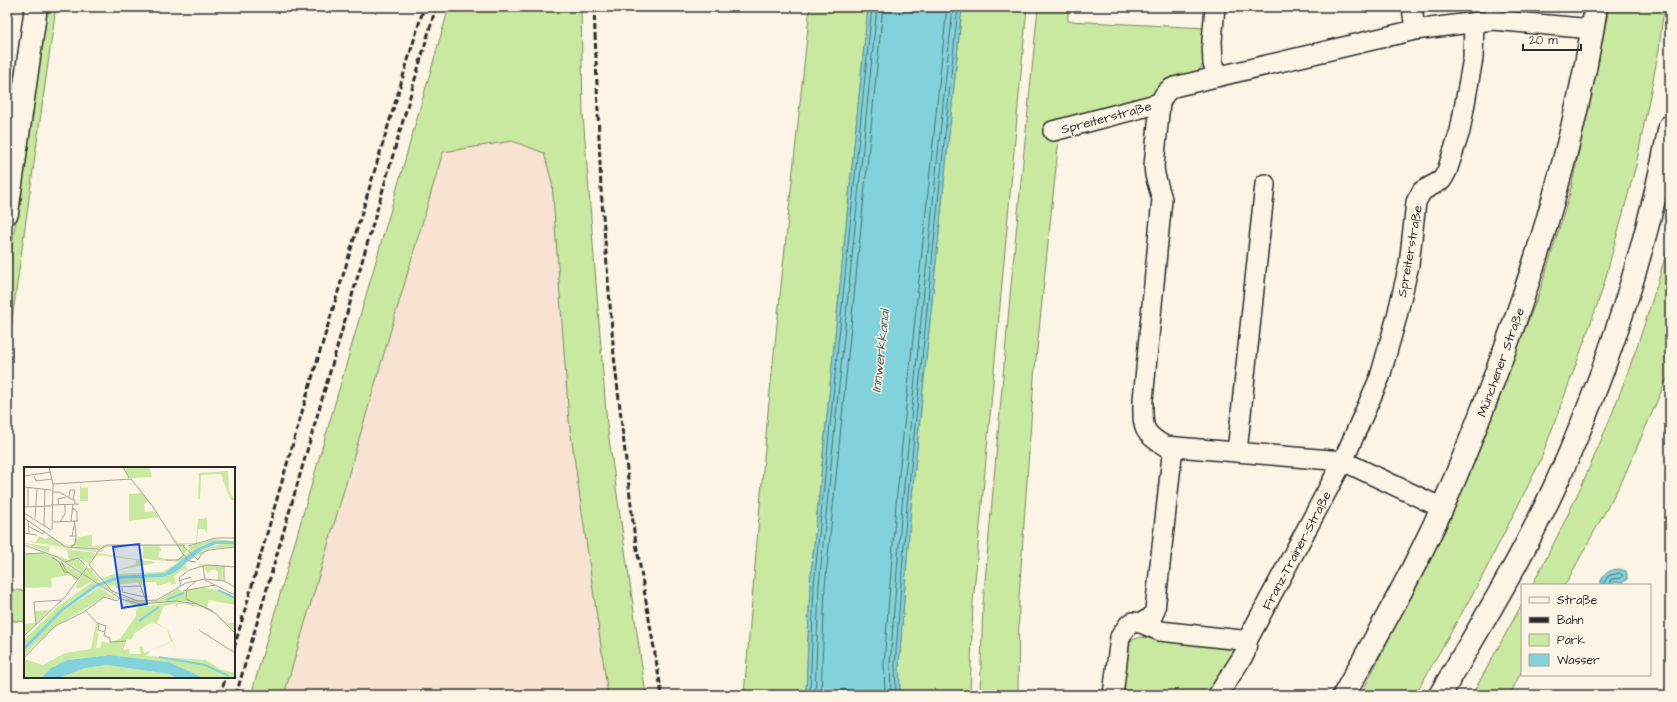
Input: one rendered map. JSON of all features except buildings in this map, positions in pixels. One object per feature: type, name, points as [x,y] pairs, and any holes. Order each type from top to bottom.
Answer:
[{"type":"main road","points":[[7,213],[36,7]]},
{"type":"main road","name":"Münchener Straße","points":[[1344,695],[1391,609],[1442,508],[1486,403],[1528,286],[1546,229],[1586,70],[1596,7]]},
{"type":"main road","points":[[1440,695],[1499,595],[1555,486],[1604,371],[1638,264],[1664,158],[1670,126]]},
{"type":"street","points":[[1215,7],[1212,41],[1213,64],[1220,75]]},
{"type":"street","points":[[1412,7],[1415,30]]},
{"type":"street","name":"Spreiterstraße","points":[[1442,508],[1343,461],[1165,446],[1147,432],[1143,415],[1148,343],[1162,199],[1154,166],[1160,103],[1165,93],[1171,87],[1415,30],[1474,23],[1493,14],[1592,29]]},
{"type":"street","name":"Spreiterstraße","points":[[1343,461],[1380,377],[1396,320],[1409,265],[1416,202],[1422,191],[1442,180],[1447,171],[1460,131],[1474,58],[1474,23]]},
{"type":"street","name":"Spreiterstraße","points":[[1052,131],[1160,103]]},
{"type":"street","points":[[1237,452],[1264,184]]},
{"type":"street","points":[[1113,695],[1120,637],[1129,624],[1141,622],[1152,617],[1155,610],[1173,447]]},
{"type":"street","name":"Franz-Trainer-Straße","points":[[1218,695],[1245,653],[1248,639],[1343,461]]},
{"type":"street","points":[[1141,622],[1160,631],[1241,640],[1248,639]]},
{"type":"shaded area","points":[[512,141],[544,153],[552,183],[569,421],[608,695],[284,695],[443,152]]},
{"type":"green space","points":[[46,7],[56,7],[7,355],[7,282]]},
{"type":"green space","points":[[449,7],[581,7],[583,114],[607,425],[646,695],[608,695],[569,421],[552,183],[544,153],[512,141],[443,152],[284,695],[251,695]]},
{"type":"green space","points":[[810,7],[868,7],[810,585],[806,695],[744,695],[768,411]]},
{"type":"green space","points":[[962,7],[1027,7],[973,603],[970,695],[900,695],[899,665],[911,506]]},
{"type":"green space","points":[[1038,7],[1068,7],[1068,21],[1206,28],[1203,64],[1197,74],[1155,96],[1061,119],[1034,378],[1019,597],[1018,695],[980,695],[983,604],[1011,285]]},
{"type":"green space","points":[[1608,7],[1664,7],[1659,50],[1636,165],[1602,291],[1577,362],[1539,464],[1480,581],[1415,695],[1361,695],[1395,626],[1516,351],[1539,294],[1570,193],[1607,18]]},
{"type":"green space","points":[[1670,239],[1670,372],[1622,481],[1566,584],[1533,584],[1574,502],[1611,416],[1628,372]]},
{"type":"green space","points":[[7,589],[24,591],[24,622],[7,620]]},
{"type":"green space","points":[[1521,606],[1521,672],[1510,695],[1472,695]]},
{"type":"green space","points":[[1140,637],[1237,648],[1236,657],[1211,695],[1123,695],[1126,647],[1130,641]]},
{"type":"water","name":"Innwerkkanal","points":[[868,7],[962,7],[911,506],[899,665],[900,695],[806,695],[810,585]]},
{"type":"water","points":[[1619,569],[1626,571],[1627,580],[1621,583],[1613,582],[1613,584],[1600,584],[1606,573]]},
{"type":"railway","points":[[235,645],[306,398],[424,7]]},
{"type":"railway","points":[[236,695],[436,7]]},
{"type":"railway","points":[[594,7],[601,189],[614,356],[634,531],[662,695]]},
{"type":"railway","points":[[220,695],[226,678]]}]
